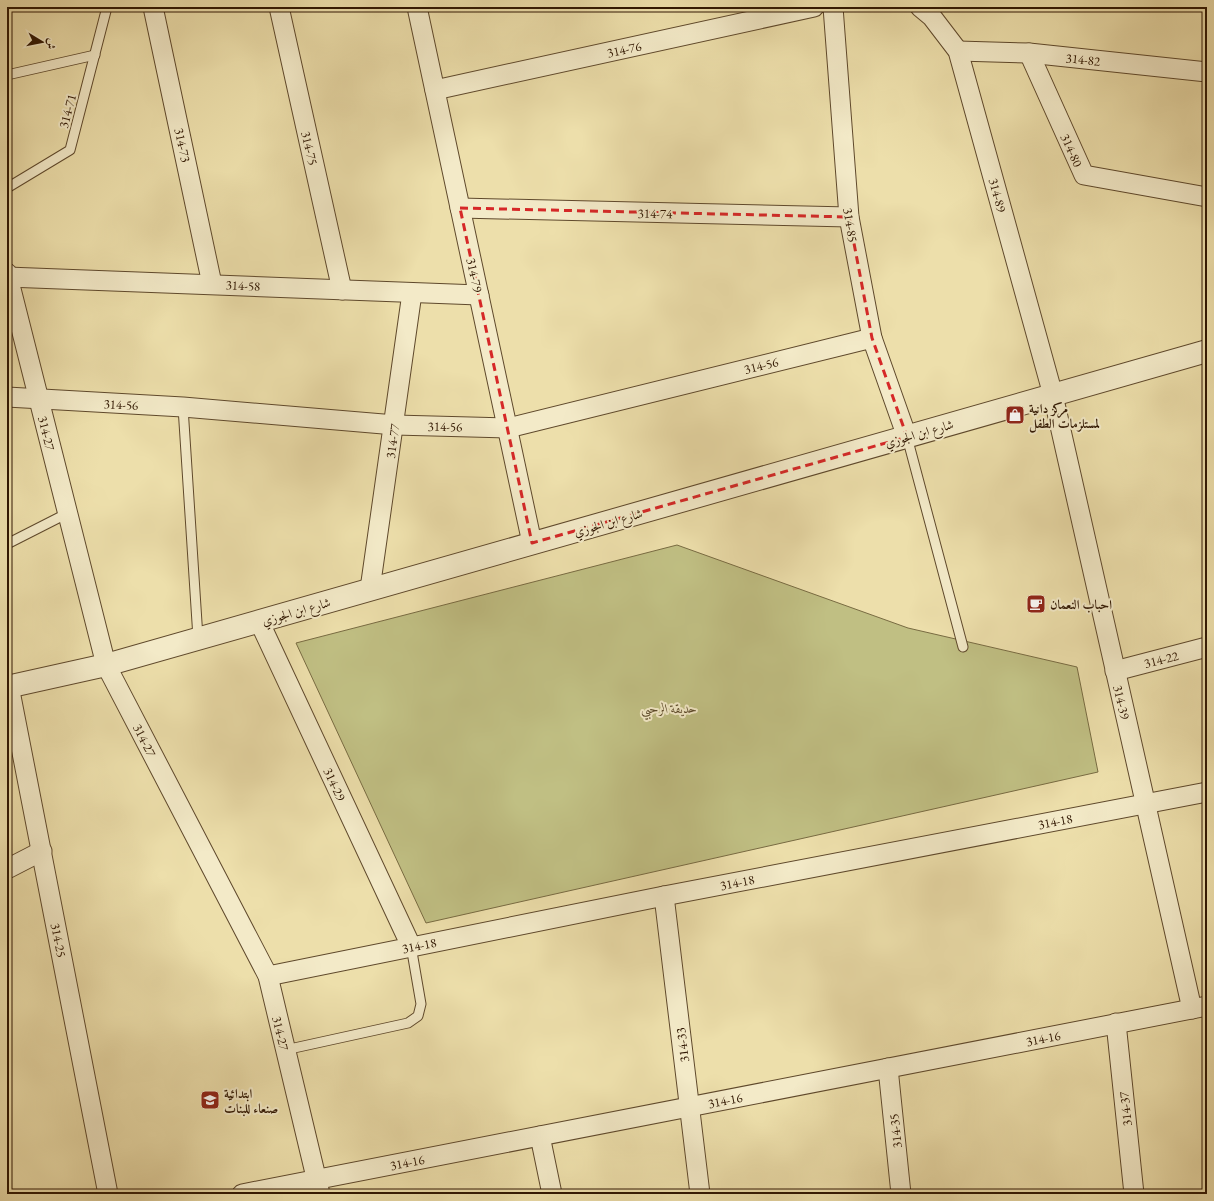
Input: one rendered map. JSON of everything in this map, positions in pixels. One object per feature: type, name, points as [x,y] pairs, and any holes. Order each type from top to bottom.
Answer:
[{"type":"street","name":"314-73","points":[[153,7],[212,284]]},
{"type":"street","name":"314-75","points":[[279,7],[342,290]]},
{"type":"street","name":"314-79","points":[[417,7],[532,544]]},
{"type":"street","name":"314-76","points":[[435,90],[814,7]]},
{"type":"street","name":"314-85","points":[[833,7],[849,217],[872,338],[907,437]]},
{"type":"street","name":"314-89","points":[[920,7],[932,17],[958,51],[1053,395]]},
{"type":"street","name":"314-82","points":[[958,51],[1029,54],[1207,72]]},
{"type":"street","name":"314-80","points":[[1029,54],[1084,176],[1207,197]]},
{"type":"street","name":"314-74","points":[[460,208],[849,217]]},
{"type":"street","name":"314-58","points":[[7,276],[479,295]]},
{"type":"street","name":"314-27","points":[[7,276],[106,665],[268,976],[318,1187]]},
{"type":"street","name":"314-77","points":[[370,589],[395,425],[412,293]]},
{"type":"street","name":"314-56","points":[[7,397],[183,407],[395,425],[508,428],[872,338]]},
{"type":"street","name":"شارع ابن الجوزي","points":[[8,686],[106,665],[1207,351]]},
{"type":"street","name":"314-39","points":[[1053,395],[1146,804],[1200,1007]]},
{"type":"street","name":"314-29","points":[[259,621],[412,946]]},
{"type":"street","name":"314-22","points":[[1116,671],[1207,647]]},
{"type":"street","name":"314-25","points":[[8,686],[42,850],[108,1194]]},
{"type":"street","name":"314-18","points":[[268,976],[664,896],[1207,792]]},
{"type":"street","points":[[7,869],[42,850]]},
{"type":"street","name":"314-33","points":[[664,896],[700,1194]]},
{"type":"street","name":"314-16","points":[[242,1194],[318,1187],[540,1136],[1200,1007]]},
{"type":"street","name":"314-37","points":[[1116,1024],[1134,1194]]},
{"type":"street","name":"314-35","points":[[888,1068],[901,1194]]},
{"type":"street","points":[[540,1136],[552,1194]]},
{"type":"lane","name":"314-71","points":[[7,188],[70,150],[107,7]]},
{"type":"lane","points":[[7,75],[95,56]]},
{"type":"lane","points":[[183,407],[198,638]]},
{"type":"lane","points":[[907,437],[963,647]]},
{"type":"lane","points":[[7,544],[68,513]]},
{"type":"lane","points":[[285,1050],[408,1023],[418,1016],[421,1004],[412,946]]},
{"type":"highlighted area","points":[[460,208],[849,217],[872,338],[907,437],[532,543]]},
{"type":"green space","name":"حديقة الرحبي","points":[[677,545],[908,628],[1077,667],[1098,772],[426,923],[296,643]]},
{"type":"place","name":"مركز دانية لمستلزمات الطفل","points":[[1015,415]]},
{"type":"place","name":"احباب النعمان","points":[[1036,604]]},
{"type":"place","name":"ابتدائية صنعاء للبنات","points":[[210,1100]]}]
